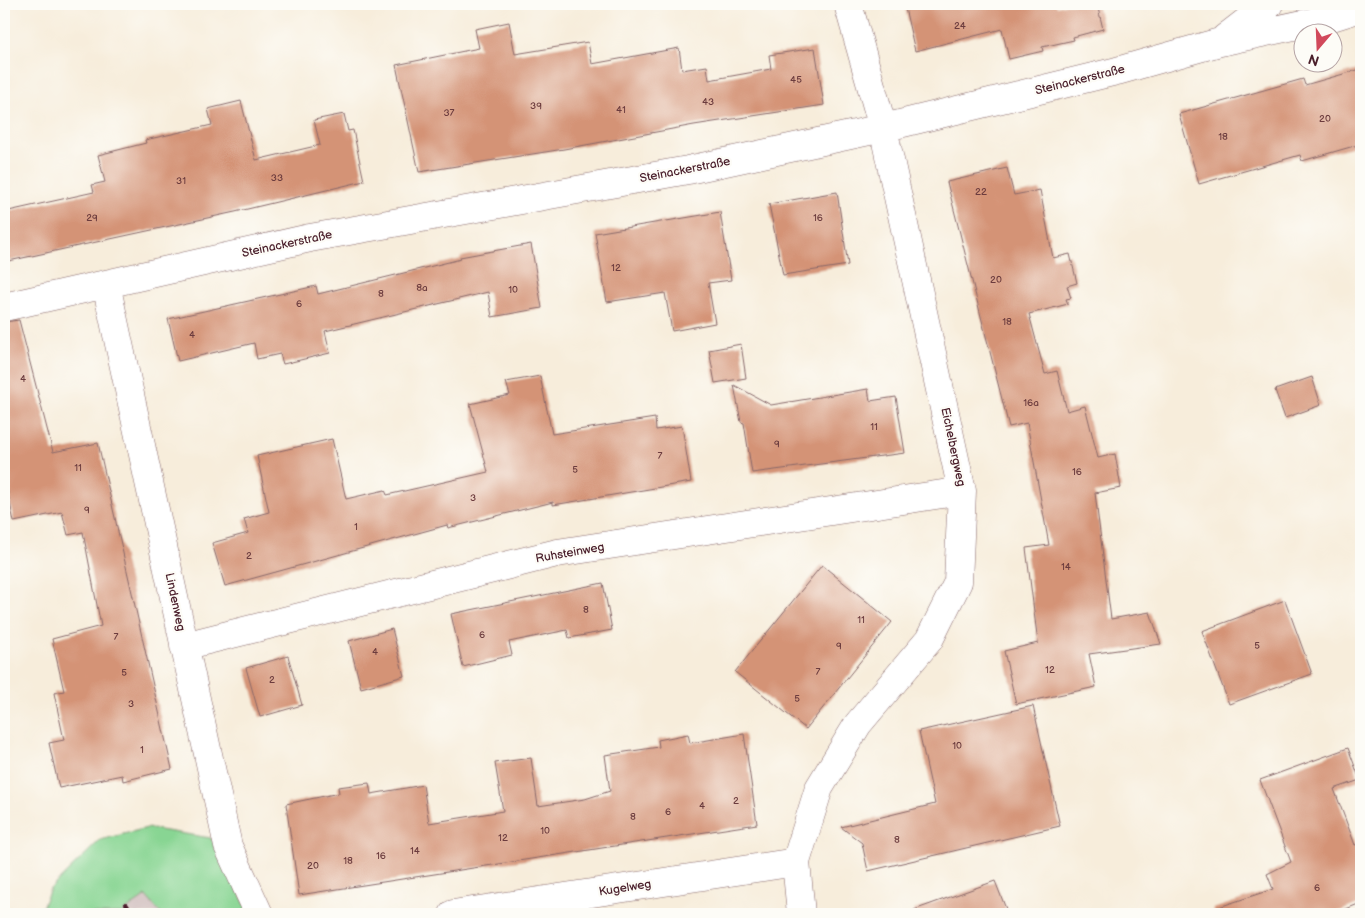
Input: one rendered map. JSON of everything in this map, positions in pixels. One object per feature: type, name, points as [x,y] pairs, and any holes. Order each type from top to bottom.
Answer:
[{"type":"street","name":"Eichelbergweg","points":[[801,914],[796,862],[819,788],[858,724],[928,640],[958,582],[962,491],[884,128],[848,4]]},
{"type":"street","points":[[1220,42],[1269,4]]},
{"type":"street","name":"Steinackerstraße","points":[[4,308],[310,238],[688,170],[884,128],[1117,71],[1220,42],[1326,19],[1361,8]]},
{"type":"street","name":"Lindenweg","points":[[106,284],[228,846],[259,914]]},
{"type":"street","name":"Ruhsteinweg","points":[[184,646],[557,554],[962,491]]},
{"type":"street","name":"Kugelweg","points":[[453,914],[796,862]]},
{"type":"shaded area","points":[[146,896],[161,914],[120,914]]},
{"type":"green space","points":[[147,828],[211,838],[250,914],[161,914],[146,896],[120,914],[39,914],[50,889],[100,840]]},
{"type":"building","points":[[904,4],[1056,4],[1057,7],[1066,4],[1097,4],[1103,29],[1073,37],[1074,40],[1042,47],[1043,51],[1009,59],[1002,29],[915,51]]},
{"type":"building","points":[[509,22],[515,54],[588,42],[592,64],[679,48],[682,70],[707,66],[709,80],[771,69],[769,55],[815,48],[824,105],[419,172],[396,65],[479,48],[475,29]]},
{"type":"building","points":[[1361,69],[1361,144],[1302,161],[1300,155],[1199,184],[1179,114],[1303,79],[1305,85]]},
{"type":"building","points":[[241,101],[256,160],[320,145],[314,120],[344,114],[348,131],[353,130],[364,181],[235,212],[4,262],[4,212],[94,192],[92,185],[105,182],[98,155],[146,143],[145,140],[212,125],[208,109]]},
{"type":"building","points":[[1007,168],[1014,195],[1040,190],[1053,258],[1070,254],[1077,283],[1067,286],[1071,298],[1066,299],[1068,304],[1029,314],[1045,374],[1057,371],[1067,411],[1085,406],[1098,458],[1115,454],[1121,488],[1095,493],[1111,619],[1150,612],[1161,644],[1089,654],[1096,687],[1016,704],[1004,651],[1038,643],[1026,548],[1049,545],[1027,423],[1009,427],[947,182]]},
{"type":"building","points":[[837,192],[848,265],[783,275],[769,204]]},
{"type":"building","points":[[720,212],[731,280],[708,283],[715,323],[672,331],[665,293],[607,302],[595,233]]},
{"type":"building","points":[[531,244],[542,308],[492,317],[488,292],[325,331],[330,353],[283,364],[280,354],[257,359],[254,343],[178,361],[168,319],[316,286],[318,294],[461,259],[460,257]]},
{"type":"building","points":[[19,320],[53,452],[98,443],[172,769],[123,781],[122,775],[59,788],[49,743],[64,740],[54,693],[64,691],[52,639],[101,626],[83,532],[68,535],[62,512],[14,522],[4,474],[4,322]]},
{"type":"building","points":[[741,344],[746,378],[715,383],[709,350]]},
{"type":"building","points":[[540,376],[552,434],[655,418],[656,430],[682,426],[691,482],[553,505],[553,502],[448,528],[447,525],[225,586],[212,543],[248,533],[244,519],[269,512],[257,456],[332,439],[346,499],[385,490],[387,495],[488,472],[470,404],[510,395],[506,382]]},
{"type":"building","points":[[1312,377],[1321,405],[1285,418],[1275,390]]},
{"type":"building","points":[[734,385],[771,405],[868,389],[870,401],[896,397],[905,453],[752,473],[744,423],[741,422]]},
{"type":"building","points":[[822,565],[892,622],[806,729],[735,672]]},
{"type":"building","points":[[603,583],[612,630],[569,638],[567,630],[509,642],[512,655],[463,667],[451,614]]},
{"type":"building","points":[[1285,600],[1312,674],[1229,704],[1202,631]]},
{"type":"building","points":[[392,629],[404,676],[361,688],[349,641]]},
{"type":"building","points":[[288,656],[302,705],[260,717],[246,668]]},
{"type":"building","points":[[1033,706],[1060,826],[868,871],[862,843],[841,827],[935,804],[919,731]]},
{"type":"building","points":[[688,734],[690,743],[744,734],[757,824],[299,895],[286,804],[339,793],[338,787],[369,783],[371,794],[423,785],[429,823],[503,811],[495,763],[531,758],[538,806],[585,799],[610,791],[605,755],[659,747],[658,740]]},
{"type":"building","points":[[1348,748],[1360,780],[1334,789],[1355,845],[1361,843],[1361,903],[1333,914],[1214,914],[1213,909],[1273,889],[1267,874],[1291,862],[1260,780]]},
{"type":"building","points":[[995,881],[1008,914],[915,914],[914,910]]},
{"type":"railway","points":[[126,904],[133,914]]}]
